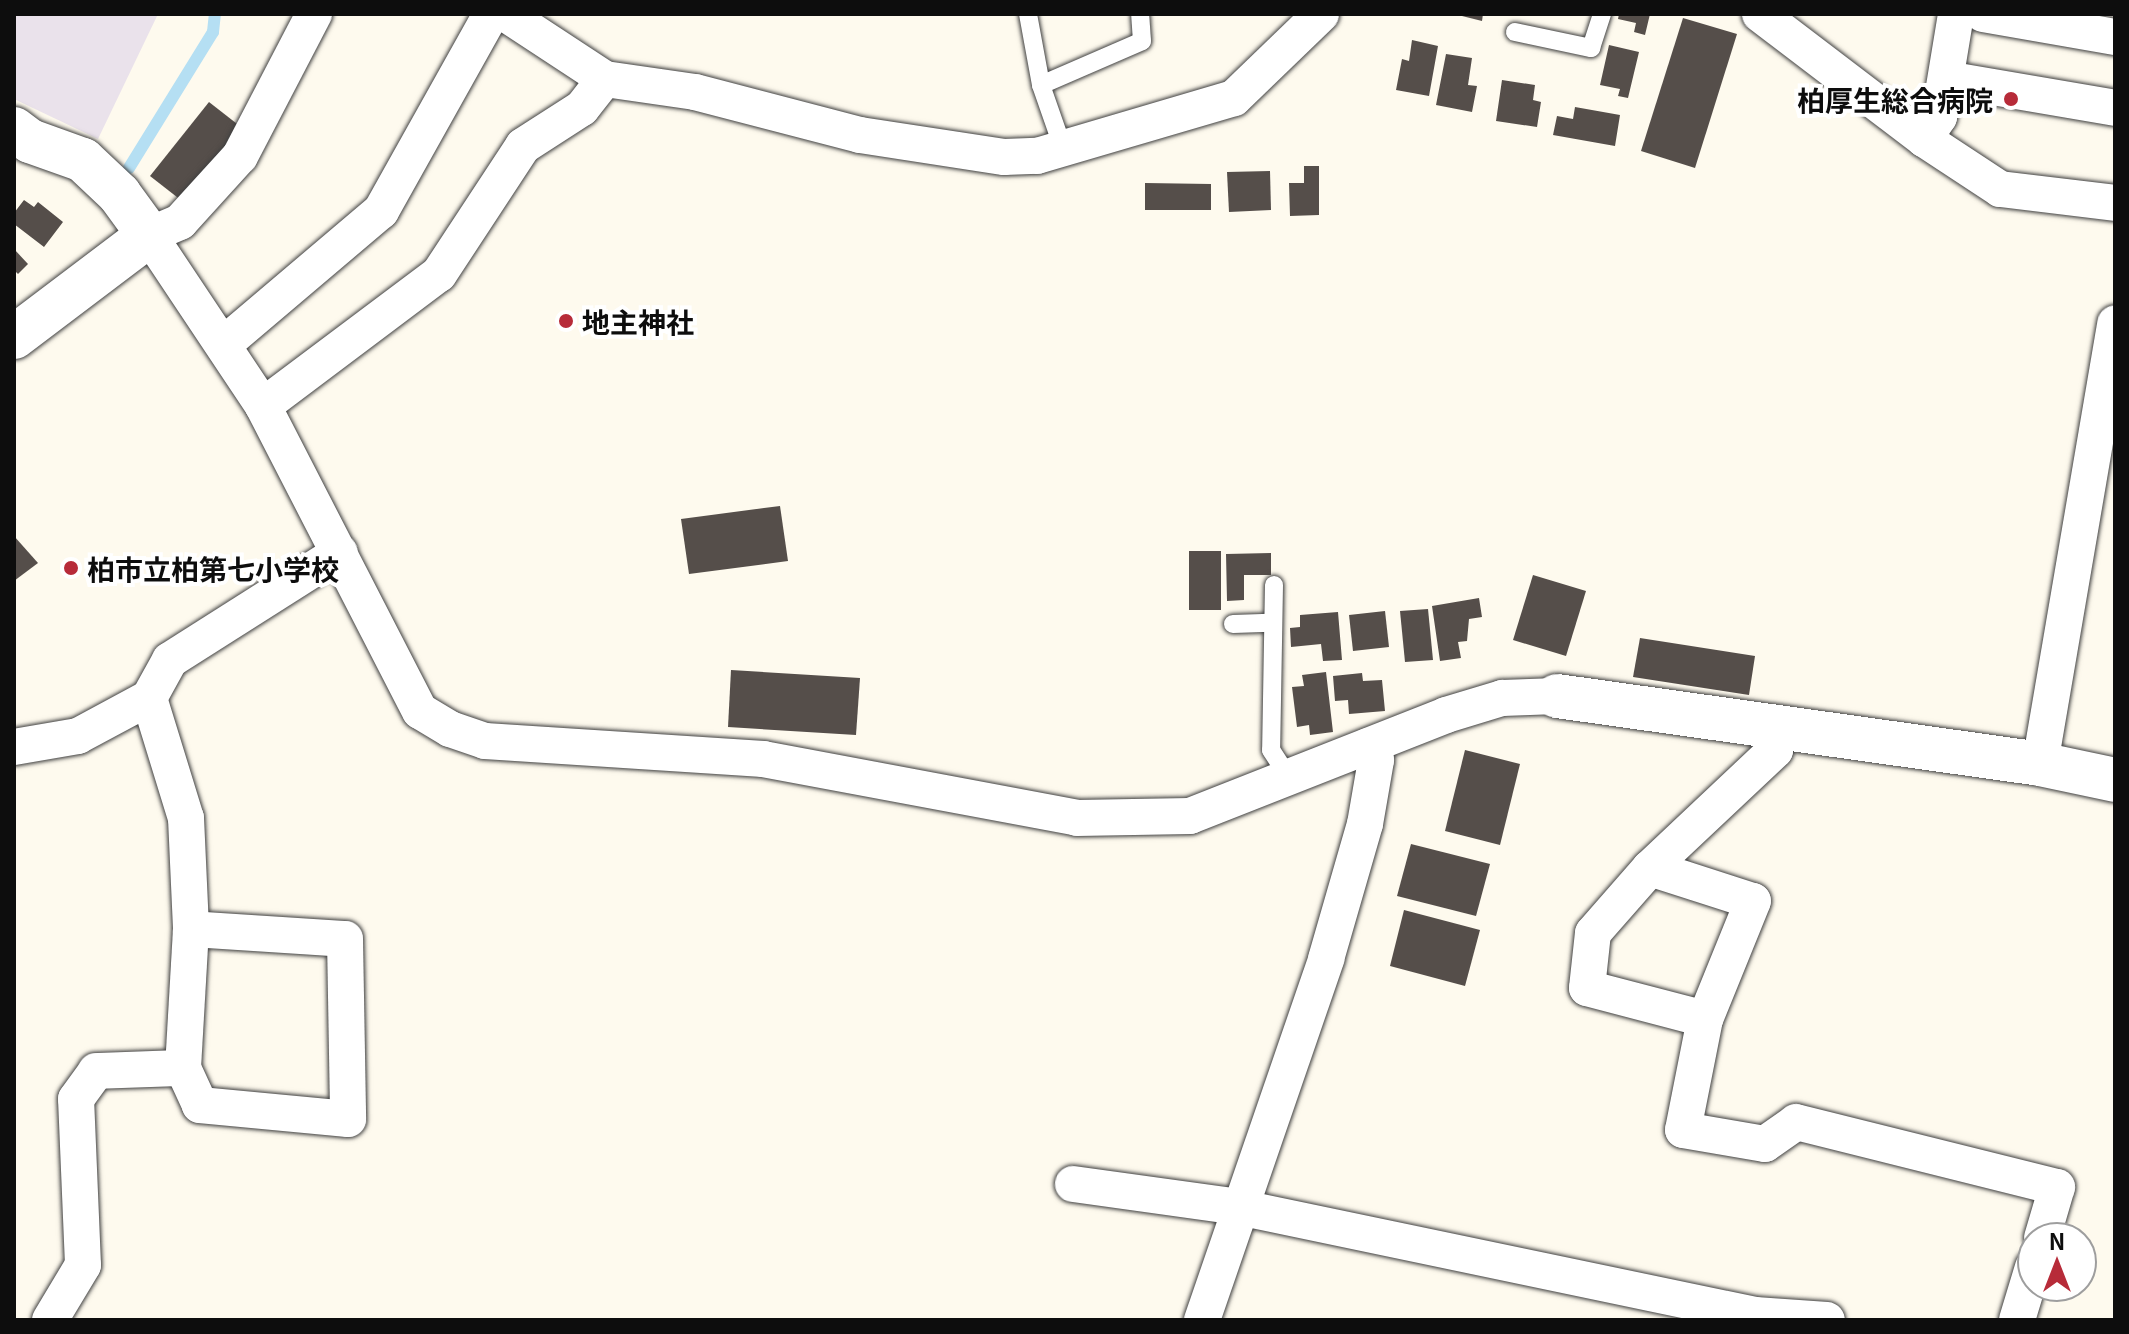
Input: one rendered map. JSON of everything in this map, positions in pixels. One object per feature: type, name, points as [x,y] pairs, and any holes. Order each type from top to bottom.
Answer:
[{"type":"street","points":[[14,337],[149,235],[180,222],[240,156],[314,14]]},
{"type":"street","points":[[224,344],[381,211],[491,14]]},
{"type":"street","points":[[506,14],[550,27],[605,79],[695,92],[860,135],[1004,157],[1037,156],[1234,98],[1321,14]]},
{"type":"street","points":[[1760,14],[1924,139],[2000,189],[2115,203]]},
{"type":"street","points":[[1924,139],[1939,117],[1956,14]]},
{"type":"street","points":[[1983,14],[2115,37]]},
{"type":"street","points":[[263,406],[439,274],[523,146],[582,108],[605,79]]},
{"type":"street","points":[[1946,79],[2115,108]]},
{"type":"street","points":[[19,143],[83,160],[119,194],[224,344],[263,406],[420,711],[450,729],[485,741],[763,759],[1077,818],[1190,816],[1368,746],[1502,698],[1557,696],[2040,764],[2115,780]]},
{"type":"street","points":[[2040,764],[2115,323]]},
{"type":"street","points":[[14,747],[78,736],[149,698],[170,660],[340,552]]},
{"type":"street","points":[[149,698],[186,818],[191,929],[183,1068],[200,1105],[348,1119],[345,939],[191,929]]},
{"type":"street","points":[[1705,1019],[1587,988],[1593,933],[1650,868],[1775,750],[1779,727]]},
{"type":"street","points":[[1202,1320],[1238,1207],[1326,959],[1365,824],[1376,760],[1368,746]]},
{"type":"street","points":[[1650,868],[1753,901],[1705,1019],[1683,1130],[1765,1144],[1796,1122],[2057,1187],[2047,1222]]},
{"type":"street","points":[[50,1320],[83,1265],[76,1099],[96,1071],[183,1068]]},
{"type":"street","points":[[1073,1184],[1238,1207],[1755,1315],[1827,1320]]},
{"type":"lane","points":[[1028,14],[1041,85],[1063,148]]},
{"type":"lane","points":[[1041,85],[1142,41],[1140,14]]},
{"type":"lane","points":[[1515,32],[1591,48],[1602,14]]},
{"type":"lane","points":[[1274,585],[1270,623],[1271,750],[1290,779]]},
{"type":"lane","points":[[1233,624],[1270,623]]},
{"type":"shaded area","points":[[14,14],[158,14],[98,139],[14,99]]},
{"type":"building","points":[[1454,14],[1483,14],[1482,21]]},
{"type":"building","points":[[1619,14],[1650,14],[1645,35],[1634,32],[1636,23],[1618,19]]},
{"type":"building","points":[[1683,18],[1737,34],[1695,168],[1641,151]]},
{"type":"building","points":[[1412,40],[1438,46],[1429,96],[1396,90],[1402,59],[1409,61]]},
{"type":"building","points":[[1609,45],[1639,52],[1628,98],[1618,96],[1620,89],[1600,85]]},
{"type":"building","points":[[1446,54],[1472,58],[1468,85],[1477,86],[1472,112],[1436,105]]},
{"type":"building","points":[[1502,80],[1535,85],[1533,100],[1541,102],[1537,127],[1496,121]]},
{"type":"building","points":[[209,102],[241,127],[182,201],[150,176]]},
{"type":"building","points":[[1575,107],[1620,115],[1615,146],[1553,135],[1557,116],[1573,119]]},
{"type":"building","points":[[1304,166],[1319,166],[1319,215],[1290,216],[1289,183],[1304,183]]},
{"type":"building","points":[[1270,171],[1271,210],[1229,212],[1227,172]]},
{"type":"building","points":[[1145,183],[1211,184],[1211,210],[1145,210]]},
{"type":"building","points":[[24,200],[34,207],[38,202],[63,222],[44,247],[14,224],[14,213]]},
{"type":"building","points":[[14,249],[28,264],[18,274],[14,270]]},
{"type":"building","points":[[780,506],[788,561],[689,574],[681,519]]},
{"type":"building","points":[[14,536],[38,563],[14,581]]},
{"type":"building","points":[[1189,551],[1221,551],[1221,610],[1189,610]]},
{"type":"building","points":[[1271,553],[1271,575],[1244,575],[1244,600],[1227,601],[1226,554]]},
{"type":"building","points":[[1533,575],[1586,591],[1566,656],[1513,640]]},
{"type":"building","points":[[1479,598],[1482,617],[1469,619],[1467,641],[1458,642],[1461,658],[1440,661],[1432,606]]},
{"type":"building","points":[[1428,609],[1433,660],[1405,662],[1400,611]]},
{"type":"building","points":[[1385,611],[1389,647],[1353,651],[1349,615]]},
{"type":"building","points":[[1338,612],[1342,660],[1323,661],[1321,644],[1291,647],[1290,628],[1300,627],[1300,615]]},
{"type":"building","points":[[1640,638],[1755,656],[1749,695],[1633,677]]},
{"type":"building","points":[[731,670],[860,678],[856,735],[728,727]]},
{"type":"building","points":[[1326,672],[1333,732],[1310,735],[1309,725],[1297,727],[1292,687],[1304,686],[1302,675]]},
{"type":"building","points":[[1362,673],[1363,681],[1382,680],[1385,711],[1349,714],[1348,700],[1335,701],[1333,676]]},
{"type":"building","points":[[1465,750],[1520,764],[1500,845],[1445,831]]},
{"type":"building","points":[[1411,844],[1490,864],[1476,916],[1397,896]]},
{"type":"building","points":[[1404,910],[1480,930],[1465,986],[1390,966]]},
{"type":"waterway","points":[[129,168],[213,32],[215,14]]},
{"type":"place","name":"柏厚生総合病院","points":[[2011,99]]},
{"type":"place","name":"地主神社","points":[[566,321]]},
{"type":"place","name":"柏市立柏第七小学校","points":[[71,568]]}]
